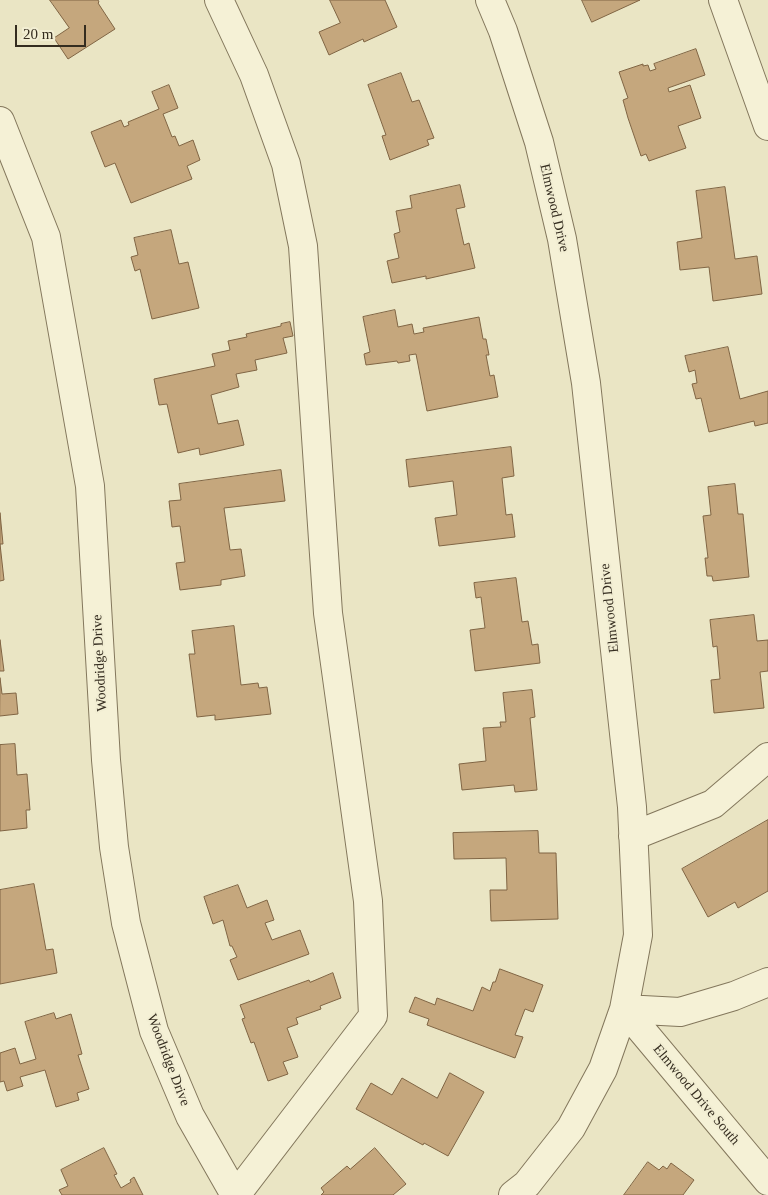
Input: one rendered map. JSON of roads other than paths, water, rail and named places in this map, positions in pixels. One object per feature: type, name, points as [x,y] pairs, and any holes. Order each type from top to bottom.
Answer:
[{"type":"street","points":[[219,0],[254,75],[286,164],[303,246],[328,613],[368,901],[374,1016],[235,1195]]},
{"type":"street","name":"Elmwood Drive","points":[[490,0],[504,31],[539,142],[562,239],[586,383],[630,797],[638,935],[624,1009],[604,1069],[571,1128],[527,1184],[513,1195]]},
{"type":"street","points":[[723,0],[768,126]]},
{"type":"street","name":"Woodridge Drive","points":[[0,121],[46,237],[90,486],[106,760],[114,847],[126,923],[154,1031],[190,1116],[235,1195]]},
{"type":"street","points":[[633,836],[712,804],[768,757]]},
{"type":"street","points":[[624,1009],[680,1012],[734,996],[768,982]]},
{"type":"street","name":"Elmwood Drive South","points":[[624,1009],[768,1181]]}]
